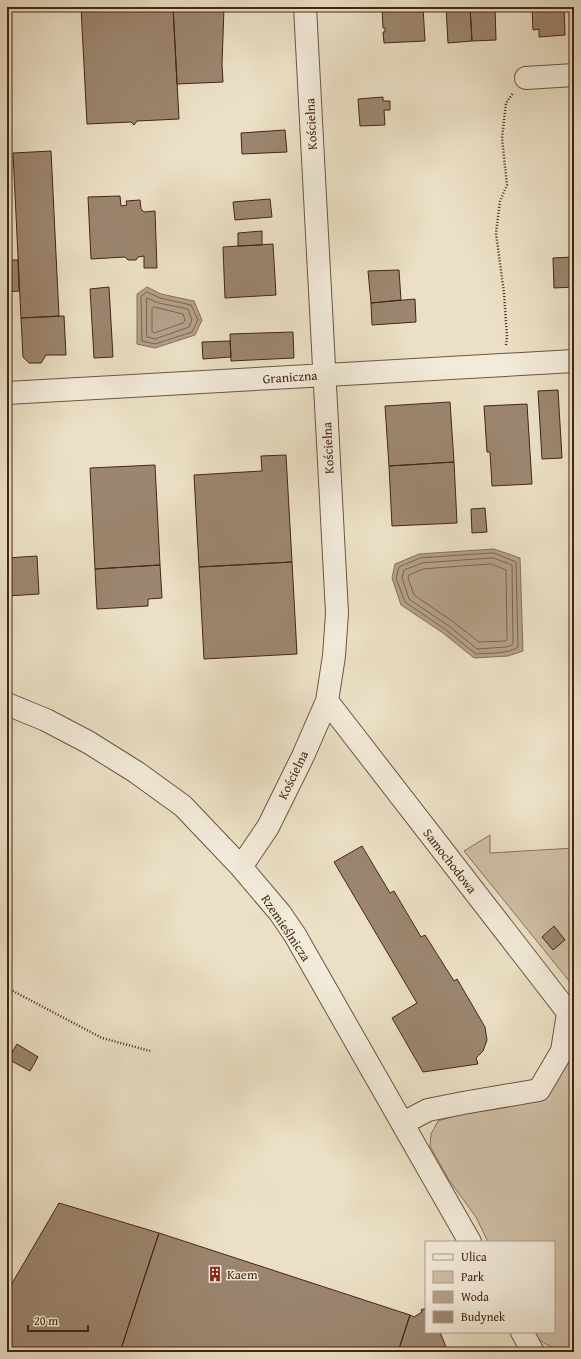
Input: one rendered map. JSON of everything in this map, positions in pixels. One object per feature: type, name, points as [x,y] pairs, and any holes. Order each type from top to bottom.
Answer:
[{"type":"street","name":"Kościelna","points":[[241,867],[268,827],[303,756],[327,701],[334,656],[337,612],[305,7]]},
{"type":"street","points":[[526,78],[574,75]]},
{"type":"street","name":"Graniczna","points":[[7,393],[574,361]]},
{"type":"street","name":"Samochodowa","points":[[327,701],[571,1017]]},
{"type":"street","name":"Rzemieślnicza","points":[[7,704],[46,720],[88,742],[136,772],[184,806],[241,867],[280,913],[295,935],[469,1241]]},
{"type":"street","points":[[403,1123],[428,1110],[463,1102],[539,1090],[562,1051],[571,1017]]},
{"type":"street","points":[[523,1333],[533,1352]]},
{"type":"path","points":[[506,348],[508,337],[496,233],[500,201],[507,185],[502,138],[506,103],[518,86],[526,78]]},
{"type":"path","points":[[7,991],[11,990],[102,1038],[150,1051]]},
{"type":"green space","points":[[490,835],[490,853],[574,848],[574,987],[464,851]]},
{"type":"green space","points":[[574,1047],[574,1349],[557,1348],[546,1344],[537,1337],[535,1333],[555,1333],[555,1241],[488,1241],[476,1217],[449,1180],[430,1146],[431,1134],[438,1121],[470,1111],[534,1100],[551,1092]]},
{"type":"water","points":[[147,287],[161,294],[194,301],[202,320],[195,335],[155,348],[137,344],[137,294]]},
{"type":"water","points":[[494,549],[520,558],[523,651],[508,656],[474,658],[443,633],[401,605],[392,578],[395,564],[419,554]]},
{"type":"building","points":[[81,7],[173,7],[179,119],[137,121],[134,125],[131,122],[87,124]]},
{"type":"building","points":[[173,7],[224,8],[222,64],[223,82],[177,84]]},
{"type":"building","points":[[382,7],[423,7],[425,41],[384,43],[383,32],[385,32],[385,28],[383,28]]},
{"type":"building","points":[[446,7],[470,7],[472,41],[448,43]]},
{"type":"building","points":[[470,7],[495,7],[496,40],[472,41]]},
{"type":"building","points":[[532,7],[564,7],[565,35],[539,37],[539,29],[533,30]]},
{"type":"building","points":[[383,97],[383,101],[390,101],[390,110],[384,110],[385,125],[360,126],[358,99]]},
{"type":"building","points":[[285,130],[287,152],[242,154],[241,133]]},
{"type":"building","points":[[51,151],[59,316],[21,318],[13,153]]},
{"type":"building","points":[[120,196],[121,206],[127,205],[126,201],[140,200],[141,209],[144,212],[155,211],[157,268],[144,268],[144,256],[138,257],[136,260],[128,260],[125,257],[91,259],[88,197]]},
{"type":"building","points":[[270,199],[272,217],[235,220],[233,202]]},
{"type":"building","points":[[262,231],[262,245],[238,246],[238,233]]},
{"type":"building","points":[[273,244],[276,295],[225,298],[223,247]]},
{"type":"building","points":[[574,257],[574,287],[554,288],[553,258]]},
{"type":"building","points":[[7,260],[18,260],[19,291],[7,292]]},
{"type":"building","points":[[399,270],[401,300],[371,303],[368,271]]},
{"type":"building","points":[[109,287],[113,357],[94,358],[90,289]]},
{"type":"building","points":[[415,299],[416,322],[372,325],[371,303]]},
{"type":"building","points":[[64,316],[66,355],[46,355],[41,363],[29,363],[23,357],[21,318]]},
{"type":"building","points":[[293,332],[294,358],[231,361],[230,334]]},
{"type":"building","points":[[230,341],[231,357],[203,359],[202,342]]},
{"type":"building","points":[[558,390],[562,458],[542,459],[538,391]]},
{"type":"building","points":[[450,402],[454,462],[389,466],[385,406]]},
{"type":"building","points":[[527,404],[532,484],[492,486],[490,452],[487,452],[484,406]]},
{"type":"building","points":[[286,455],[292,562],[199,567],[194,475],[262,471],[261,456]]},
{"type":"building","points":[[454,462],[457,523],[392,526],[389,466]]},
{"type":"building","points":[[155,465],[160,565],[95,569],[90,468]]},
{"type":"building","points":[[485,508],[487,532],[472,533],[471,509]]},
{"type":"building","points":[[37,556],[39,594],[7,596],[7,558]]},
{"type":"building","points":[[292,562],[297,654],[204,659],[199,567]]},
{"type":"building","points":[[160,565],[162,598],[148,599],[148,606],[97,609],[95,569]]},
{"type":"building","points":[[362,846],[390,893],[394,891],[421,937],[425,935],[454,981],[457,979],[485,1027],[487,1040],[483,1051],[476,1058],[478,1064],[423,1072],[392,1018],[417,1003],[334,862]]},
{"type":"building","points":[[554,926],[565,940],[553,950],[542,937]]},
{"type":"building","points":[[17,1044],[38,1057],[30,1071],[8,1059]]},
{"type":"building","points":[[59,1203],[159,1233],[120,1352],[7,1352],[7,1292]]},
{"type":"building","name":"Kaem","points":[[159,1233],[410,1315],[398,1352],[120,1352]]},
{"type":"building","points":[[425,1308],[425,1333],[440,1333],[448,1352],[398,1352],[410,1315],[414,1317],[422,1312],[421,1310]]},
{"type":"place","name":"Kaem","points":[[215,1274]]}]
